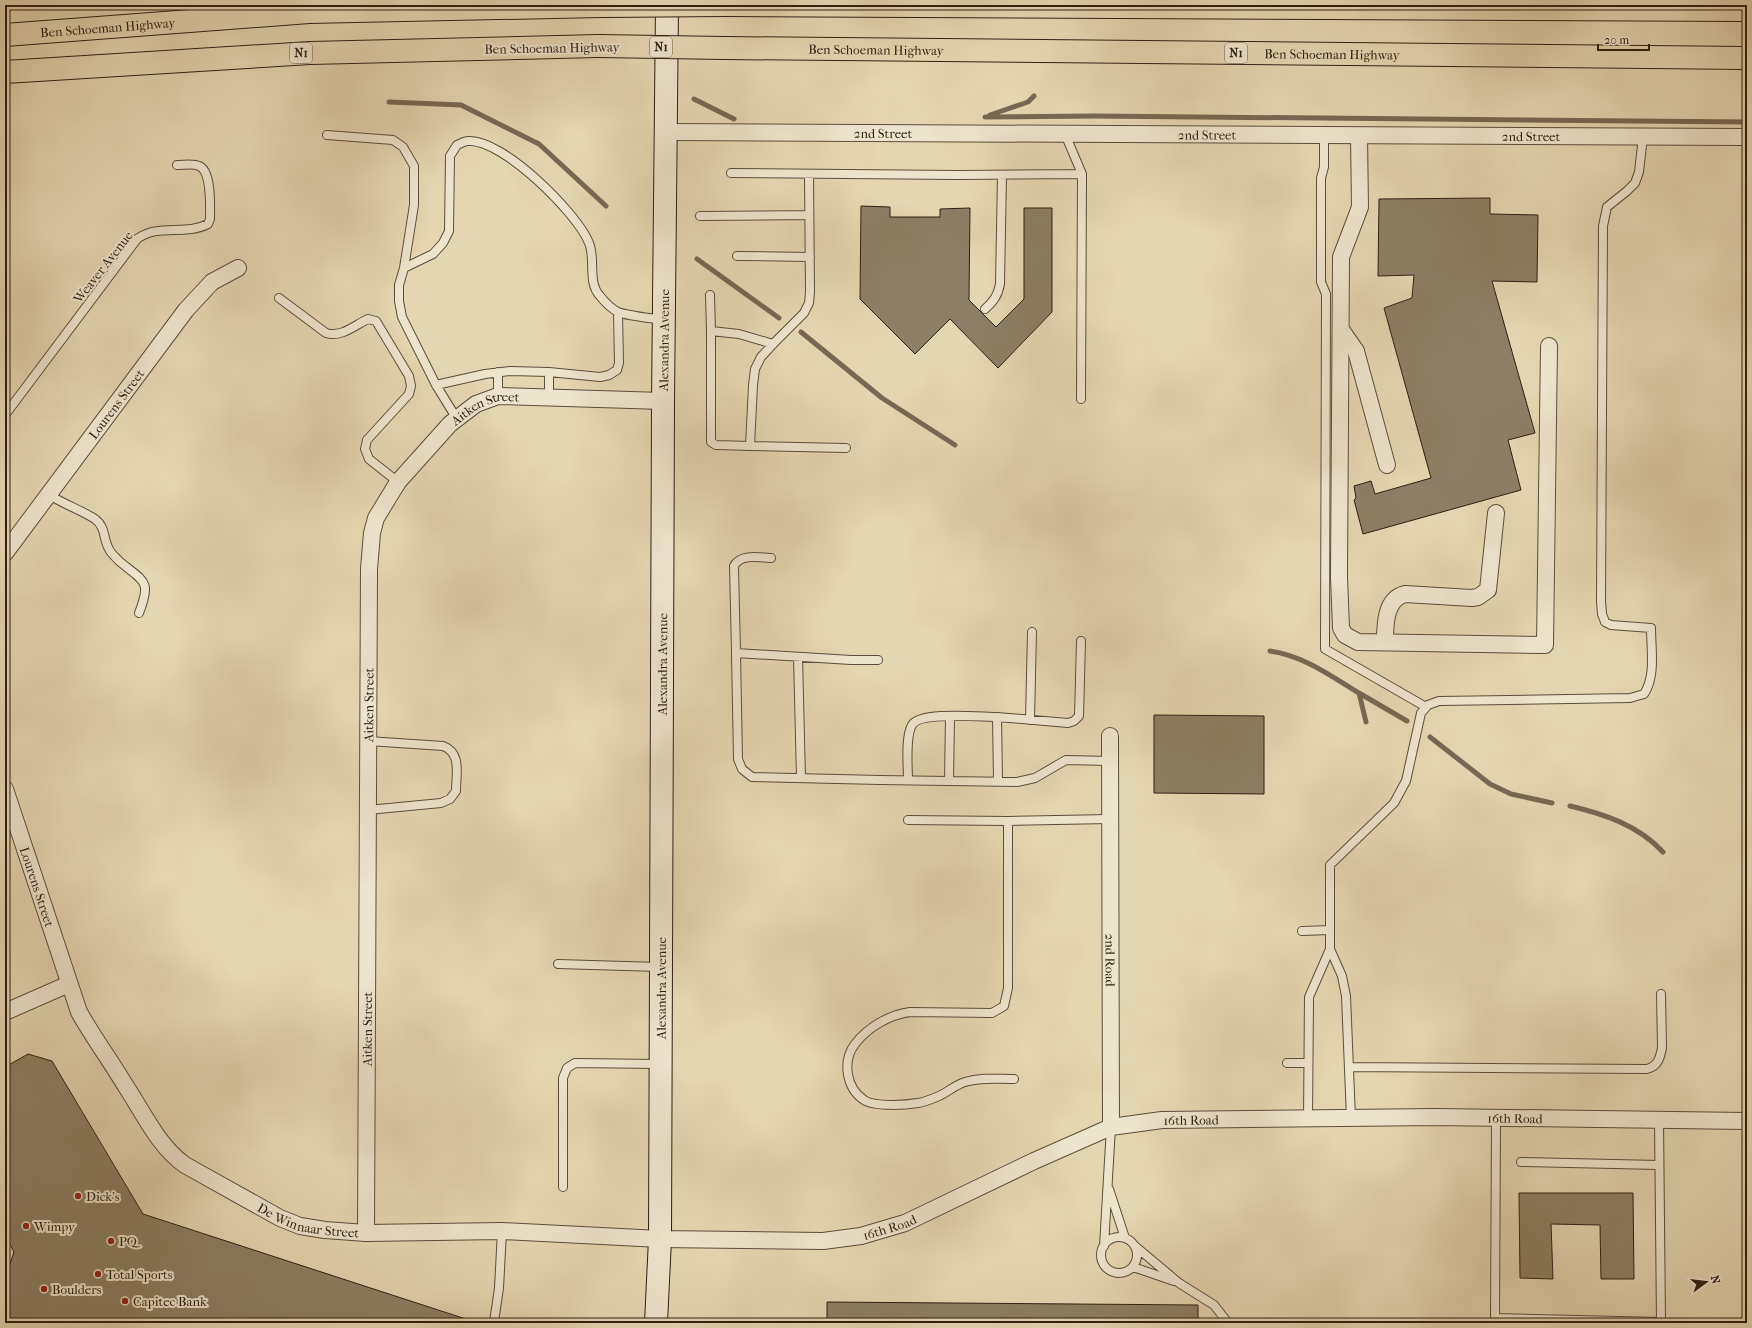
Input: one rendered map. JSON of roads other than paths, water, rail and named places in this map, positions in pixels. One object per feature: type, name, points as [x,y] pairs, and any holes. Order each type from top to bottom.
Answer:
[{"type":"highway","name":"Ben Schoeman Highway","points":[[5,35],[309,12],[601,6],[725,5],[1747,10]]},
{"type":"highway","name":"Ben Schoeman Highway","points":[[5,72],[310,53],[598,46],[1747,58]]},
{"type":"main road","name":"Alexandra Avenue","points":[[656,1323],[660,1239],[662,402],[667,5]]},
{"type":"street","name":"2nd Street","points":[[666,132],[1643,138],[1747,137]]},
{"type":"street","points":[[1359,136],[1360,208],[1341,257],[1342,331],[1339,578],[1341,628],[1344,635],[1358,642],[1545,645],[1549,346]]},
{"type":"street","name":"Lourens Street","points":[[7,547],[186,310],[212,282],[238,268]]},
{"type":"street","points":[[1342,331],[1356,352],[1387,465]]},
{"type":"street","name":"Aitken Street","points":[[366,1234],[369,569],[372,533],[376,518],[398,482],[450,424],[476,404],[498,396],[662,402]]},
{"type":"street","points":[[1385,642],[1385,622],[1393,601],[1398,596],[1405,594],[1472,598],[1478,597],[1488,590],[1496,513]]},
{"type":"street","name":"2nd Road","points":[[1110,736],[1111,1128]]},
{"type":"street","name":"Lourens Street","points":[[5,789],[69,984]]},
{"type":"street","points":[[5,1012],[69,984]]},
{"type":"street","name":"De Winnaar Street","points":[[69,984],[79,1012],[91,1034],[150,1124],[174,1157],[185,1165],[280,1218],[307,1227],[366,1234],[502,1231],[660,1239]]},
{"type":"street","name":"16th Road","points":[[660,1239],[823,1241],[861,1236],[905,1223],[1034,1161],[1111,1128],[1162,1120],[1496,1118],[1747,1121]]},
{"type":"lane","points":[[327,134],[393,140],[403,147],[414,166],[414,205],[404,268],[399,285],[399,301],[402,317],[436,385],[457,419]]},
{"type":"lane","points":[[1065,134],[1082,174],[1081,399]]},
{"type":"lane","points":[[1324,136],[1324,167],[1321,178],[1321,282],[1326,294],[1325,649],[1426,707]]},
{"type":"lane","points":[[1308,1119],[1309,997],[1330,949],[1330,865],[1394,803],[1406,781],[1421,713],[1428,705],[1439,701],[1630,698],[1644,694],[1648,689],[1651,673],[1651,628],[1611,625],[1605,622],[1602,614],[1601,601],[1603,226],[1607,207],[1635,183],[1639,172],[1643,138]]},
{"type":"lane","points":[[404,268],[433,254],[443,243],[449,231],[450,156],[456,145],[468,141],[482,143],[503,152],[535,177],[584,230],[590,246],[593,282],[599,295],[618,312],[664,320]]},
{"type":"lane","name":"Weaver Avenue","points":[[5,415],[137,239],[146,232],[193,230],[208,224],[210,219],[208,176],[203,168],[198,165],[177,165]]},
{"type":"lane","points":[[731,173],[1002,175],[1082,174]]},
{"type":"lane","points":[[750,446],[755,369],[762,357],[773,344],[804,313],[809,303],[809,174]]},
{"type":"lane","points":[[985,309],[994,301],[1000,284],[1002,175]]},
{"type":"lane","points":[[700,216],[809,215]]},
{"type":"lane","points":[[737,256],[810,257]]},
{"type":"lane","points":[[710,295],[711,442],[716,445],[846,448]]},
{"type":"lane","points":[[279,298],[326,332],[333,335],[341,333],[368,319],[376,321],[409,376],[411,386],[409,394],[366,440],[365,449],[369,459],[398,482]]},
{"type":"lane","points":[[436,385],[498,372],[549,372],[600,377],[609,375],[617,370],[619,363],[618,312]]},
{"type":"lane","points":[[711,331],[739,334],[773,344]]},
{"type":"lane","points":[[498,372],[498,396]]},
{"type":"lane","points":[[549,372],[549,398]]},
{"type":"lane","points":[[48,494],[62,504],[95,519],[102,526],[109,550],[143,581],[146,588],[146,596],[139,613]]},
{"type":"lane","points":[[771,558],[744,558],[737,561],[734,566],[738,759],[742,769],[752,777],[1017,782],[1035,778],[1066,760],[1110,761]]},
{"type":"lane","points":[[1030,720],[1032,632]]},
{"type":"lane","points":[[908,780],[908,735],[915,721],[927,717],[997,717],[1068,724],[1074,721],[1079,716],[1081,641]]},
{"type":"lane","points":[[736,654],[878,660]]},
{"type":"lane","points":[[798,657],[801,778]]},
{"type":"lane","points":[[949,781],[950,717]]},
{"type":"lane","points":[[997,717],[998,781]]},
{"type":"lane","points":[[368,741],[443,746],[451,749],[456,756],[456,791],[450,799],[441,803],[368,810]]},
{"type":"lane","points":[[908,820],[1008,821],[1110,819]]},
{"type":"lane","points":[[1008,821],[1008,988],[1004,1006],[992,1013],[910,1012],[887,1018],[872,1028],[855,1044],[847,1064],[848,1081],[857,1095],[866,1102],[875,1104],[919,1103],[940,1096],[956,1085],[966,1081],[979,1079],[1014,1079]]},
{"type":"lane","points":[[1302,931],[1330,930]]},
{"type":"lane","points":[[1330,949],[1342,976],[1346,996],[1351,1118]]},
{"type":"lane","points":[[558,964],[660,967]]},
{"type":"lane","points":[[1349,1067],[1652,1067],[1656,1065],[1662,1048],[1661,994]]},
{"type":"lane","points":[[563,1187],[563,1078],[567,1068],[575,1063],[660,1064]]},
{"type":"lane","points":[[1287,1064],[1308,1063]]},
{"type":"lane","points":[[1496,1118],[1495,1320],[1661,1323],[1659,1120]]},
{"type":"lane","name":"2nd Road","points":[[1104,1246],[1111,1128]]},
{"type":"lane","points":[[1521,1162],[1659,1165]]},
{"type":"lane","name":"2nd Road","points":[[1108,1184],[1126,1238]]},
{"type":"lane","points":[[494,1322],[499,1288],[502,1231]]},
{"type":"lane","points":[[1135,1246],[1138,1256],[1133,1267],[1129,1271],[1118,1273],[1107,1269],[1101,1258],[1104,1246],[1113,1238],[1126,1238],[1179,1283],[1214,1305],[1228,1323]]},
{"type":"lane","points":[[1133,1267],[1179,1283]]},
{"type":"waterway","points":[[990,115],[1028,102],[1034,96]]},
{"type":"waterway","points":[[694,99],[734,119]]},
{"type":"waterway","points":[[389,102],[461,105],[539,144],[606,206]]},
{"type":"waterway","points":[[985,117],[1095,116],[1747,122]]},
{"type":"waterway","points":[[697,259],[779,318]]},
{"type":"waterway","points":[[801,332],[882,398],[955,445]]},
{"type":"waterway","points":[[1270,651],[1294,657],[1306,662],[1359,693],[1366,722]]},
{"type":"waterway","points":[[1359,693],[1407,721]]},
{"type":"waterway","points":[[1430,737],[1490,784],[1511,794],[1552,803]]},
{"type":"waterway","points":[[1570,806],[1620,822],[1643,835],[1663,852]]},
{"type":"place","name":"Dick's","points":[[78,1196]]},
{"type":"place","name":"Wimpy","points":[[26,1226]]},
{"type":"place","name":"PQ","points":[[111,1241]]},
{"type":"place","name":"Total Sports","points":[[98,1274]]},
{"type":"place","name":"Boulders","points":[[44,1289]]},
{"type":"place","name":"Capitec Bank","points":[[125,1301]]}]
